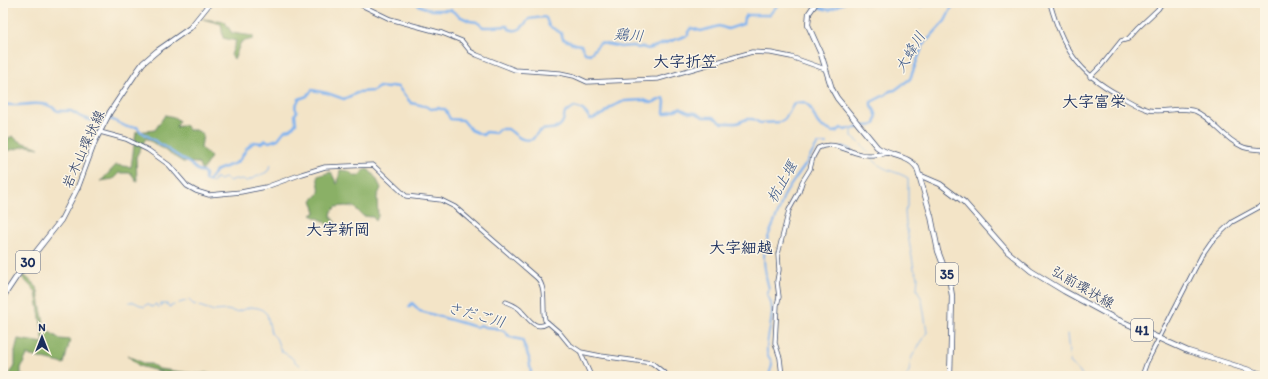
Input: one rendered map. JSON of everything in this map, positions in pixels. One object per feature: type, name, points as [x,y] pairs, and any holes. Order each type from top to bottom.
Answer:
[{"type":"main road","name":"岩木山環状線","points":[[3,297],[17,276],[61,220],[78,187],[100,132],[110,112],[143,63],[157,51],[190,28],[210,3]]},
{"type":"main road","name":"35","points":[[814,5],[808,15],[808,25],[821,54],[834,93],[877,146],[889,153],[913,163],[917,168],[931,216],[938,251],[950,283],[952,296],[950,376]]},
{"type":"main road","name":"弘前環状線","points":[[919,175],[940,184],[964,202],[1005,250],[1031,271],[1064,291],[1112,317],[1198,354],[1265,374]]},
{"type":"street","points":[[357,3],[390,19],[442,33],[462,41],[476,55],[515,70],[560,73],[574,76],[587,82],[658,79],[752,52],[771,53],[790,57],[825,69]]},
{"type":"street","points":[[1050,3],[1065,44],[1072,56],[1090,77],[1112,91],[1148,109],[1157,111],[1183,109],[1193,111],[1205,118],[1240,146],[1265,150]]},
{"type":"street","points":[[1090,77],[1121,41],[1128,39],[1158,9],[1162,3]]},
{"type":"street","points":[[100,132],[126,139],[148,150],[169,165],[186,186],[208,195],[242,192],[266,187],[325,167],[373,165],[406,196],[441,200],[454,206],[537,278],[541,284],[545,320],[560,333],[569,344],[581,352],[652,363],[668,376]]},
{"type":"street","points":[[782,376],[780,358],[775,343],[777,305],[779,297],[777,281],[779,270],[778,254],[790,210],[810,169],[813,157],[818,148],[826,145],[840,146],[862,155],[889,153]]},
{"type":"street","points":[[1142,376],[1202,255],[1211,242],[1232,222],[1265,204]]},
{"type":"street","points":[[506,302],[522,312],[537,326],[542,326],[548,323]]},
{"type":"street","points":[[581,354],[590,376]]},
{"type":"green space","points":[[203,19],[225,22],[232,33],[253,36],[253,39],[241,42],[234,59],[231,55],[236,41],[223,38],[221,24]]},
{"type":"green space","points":[[165,115],[174,117],[179,121],[176,127],[185,125],[189,130],[196,130],[203,134],[201,148],[211,157],[202,171],[198,163],[183,162],[146,138],[136,157],[137,182],[131,173],[119,173],[113,179],[100,181],[116,165],[131,167],[136,132],[155,130]]},
{"type":"green space","points":[[13,136],[19,141],[39,148],[27,146],[3,152],[3,138],[6,139]]},
{"type":"green space","points":[[365,169],[369,170],[376,178],[381,188],[377,197],[378,216],[376,221],[373,217],[363,216],[354,207],[336,207],[332,211],[331,216],[338,227],[331,231],[324,221],[311,215],[316,212],[312,200],[318,195],[319,192],[317,176],[331,172],[337,184],[340,170],[349,171],[354,176],[359,176]]},
{"type":"green space","points":[[21,276],[25,276],[37,287],[45,329],[60,339],[70,340],[64,364],[27,355],[21,368],[21,375],[24,376],[3,376],[3,370],[9,375],[15,366],[15,351],[18,339],[44,343],[36,292]]},
{"type":"green space","points":[[127,355],[145,364],[151,364],[159,369],[228,376],[191,376],[185,374],[173,375],[139,366]]},
{"type":"waterway","name":"鶏川","points":[[417,3],[418,5],[431,10],[451,10],[459,16],[470,21],[477,22],[483,27],[508,26],[509,29],[518,30],[523,27],[529,19],[544,17],[546,18],[549,26],[561,33],[563,39],[581,45],[585,53],[590,54],[600,43],[620,47],[633,46],[648,49],[688,35],[691,28],[701,31],[719,26],[728,29],[743,24],[744,18],[747,15],[769,15],[777,6],[783,3]]},
{"type":"waterway","name":"鶏川","points":[[802,3],[829,10],[844,3]]},
{"type":"waterway","name":"鶏川","points":[[864,3],[921,6],[928,3]]},
{"type":"waterway","name":"大蜂川","points":[[626,101],[644,100],[651,103],[664,98],[665,114],[680,108],[703,117],[713,117],[722,123],[737,123],[747,119],[753,119],[760,123],[780,122],[785,119],[793,105],[804,102],[810,107],[818,123],[822,127],[832,132],[836,132],[841,128],[845,130],[872,125],[875,124],[876,116],[871,102],[890,91],[895,90],[910,79],[923,45],[945,21],[954,3]]},
{"type":"waterway","points":[[359,92],[373,91],[379,87],[398,87],[411,103],[431,109],[445,109],[450,119],[463,120],[471,130],[483,135],[486,132],[495,133],[499,129],[508,129],[525,140],[533,139],[540,131],[559,126],[563,122],[565,113],[574,107],[582,109],[590,119],[593,119],[604,114],[611,107],[624,101]]},
{"type":"waterway","points":[[109,119],[127,127],[137,127],[140,131],[198,170],[205,173],[205,180],[209,181],[215,171],[236,163],[247,148],[254,142],[262,143],[266,140],[269,142],[278,139],[285,130],[291,129],[296,123],[295,114],[297,112],[295,107],[299,99],[307,96],[312,90],[344,99],[357,93]]},
{"type":"waterway","points":[[3,104],[44,104],[51,106],[58,111],[71,111],[81,117],[93,121],[99,118],[106,118]]},
{"type":"waterway","points":[[852,129],[852,137],[869,153]]},
{"type":"waterway","name":"杭止堰","points":[[766,275],[764,266],[766,243],[783,198],[818,144],[826,144]]},
{"type":"waterway","name":"杭止堰","points":[[842,146],[851,150]]},
{"type":"waterway","points":[[871,156],[878,165],[908,178],[908,204],[905,211],[906,224],[914,269],[918,276],[917,289],[922,300],[927,332],[912,357],[908,374]]},
{"type":"waterway","points":[[209,181],[213,183],[216,178],[220,180],[225,178],[229,181],[235,179],[247,181],[267,172],[271,165]]},
{"type":"waterway","name":"杭止堰","points":[[766,277],[769,289],[767,295],[772,308],[767,346],[767,353],[772,364],[769,376]]},
{"type":"waterway","points":[[179,303],[189,300],[193,304],[214,311],[227,310],[236,312],[251,307],[261,309],[267,314],[271,333],[276,338],[281,351],[300,365]]},
{"type":"waterway","points":[[129,302],[134,302],[144,307],[147,304],[152,307],[156,304],[158,308],[161,304],[167,304],[169,307],[174,305]]},
{"type":"waterway","name":"さだご川","points":[[409,307],[412,303],[420,311],[476,327],[480,325],[504,331],[510,337],[522,340],[529,358]]},
{"type":"waterway","points":[[1067,334],[1070,362],[1083,376]]},
{"type":"waterway","name":"さだご川","points":[[529,360],[531,372],[529,376]]},
{"type":"waterway","points":[[308,369],[325,376]]},
{"type":"district","name":"大字折笠","points":[[685,61]]},
{"type":"district","name":"大字富栄","points":[[1094,101]]},
{"type":"district","name":"大字新岡","points":[[338,229]]},
{"type":"district","name":"大字細越","points":[[741,247]]}]
